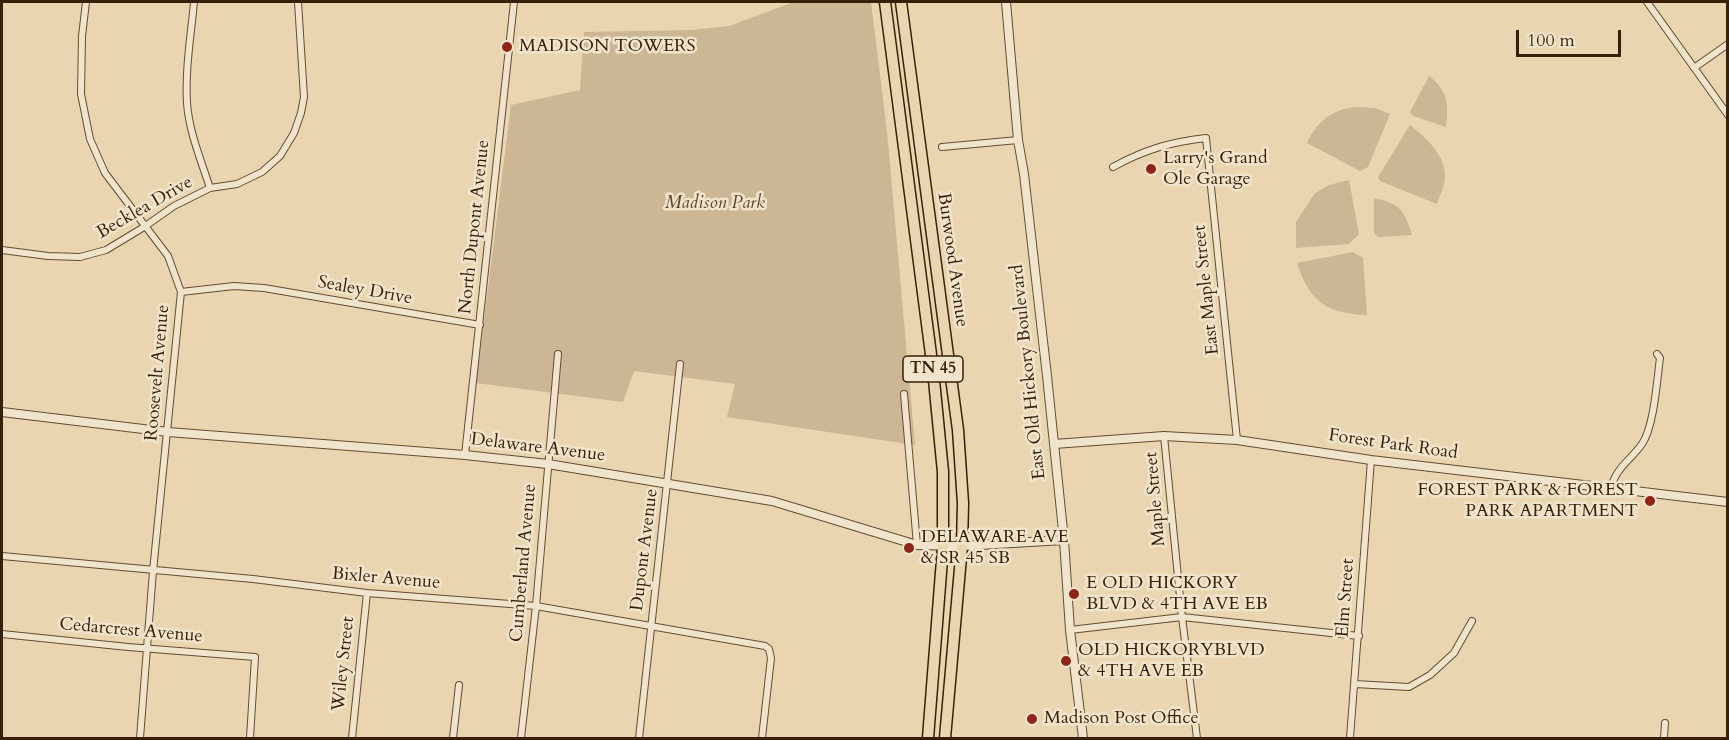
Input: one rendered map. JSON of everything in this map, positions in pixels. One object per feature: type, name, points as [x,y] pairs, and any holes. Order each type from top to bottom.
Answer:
[{"type":"main road","name":"Burwood Avenue","points":[[885,2],[933,370],[943,472],[943,547],[928,738]]},
{"type":"main road","name":"Burwood Avenue","points":[[901,2],[958,430],[963,503],[962,546],[945,738]]},
{"type":"street","name":"Roosevelt Avenue","points":[[86,2],[82,36],[81,94],[90,139],[105,173],[168,256],[181,292],[153,571],[140,738]]},
{"type":"street","points":[[194,2],[187,70],[187,104],[193,136],[210,188]]},
{"type":"street","name":"Becklea Drive","points":[[2,250],[48,256],[80,257],[106,250],[174,206],[210,188],[237,183],[262,172],[280,156],[294,133],[304,97],[298,2]]},
{"type":"street","name":"North Dupont Avenue","points":[[465,455],[514,2]]},
{"type":"street","name":"East Old Hickory Boulevard","points":[[1006,2],[1018,140],[1026,185],[1064,540],[1070,630],[1083,738]]},
{"type":"street","points":[[1647,2],[1728,115]]},
{"type":"street","points":[[1695,68],[1728,44]]},
{"type":"street","name":"East Maple Street","points":[[1113,167],[1146,151],[1173,142],[1206,138],[1237,440]]},
{"type":"street","points":[[942,147],[1018,140]]},
{"type":"street","name":"Sealey Drive","points":[[181,292],[245,286],[480,325]]},
{"type":"street","name":"Cumberland Avenue","points":[[520,738],[536,606],[558,354]]},
{"type":"street","points":[[1611,489],[1613,477],[1625,461],[1643,444],[1650,428],[1660,358],[1658,354]]},
{"type":"street","name":"Dupont Avenue","points":[[639,738],[680,364]]},
{"type":"street","points":[[904,394],[917,545]]},
{"type":"street","name":"Delaware Avenue","points":[[2,412],[168,432],[465,455],[548,464],[772,501],[917,545],[943,547],[1064,540]]},
{"type":"street","name":"Forest Park Road","points":[[1054,444],[1164,436],[1237,440],[1371,460],[1728,502]]},
{"type":"street","name":"Maple Street","points":[[1164,436],[1197,738]]},
{"type":"street","name":"Elm Street","points":[[1350,738],[1371,460]]},
{"type":"street","name":"Bixler Avenue","points":[[2,556],[253,579],[367,593],[536,606],[765,646],[769,649],[771,658],[762,738]]},
{"type":"street","name":"Wiley Street","points":[[352,738],[367,593]]},
{"type":"street","points":[[1070,630],[1182,617],[1359,636]]},
{"type":"street","points":[[1355,684],[1409,687],[1430,675],[1454,653],[1472,621]]},
{"type":"street","name":"Cedarcrest Avenue","points":[[2,634],[255,657],[250,738]]},
{"type":"street","points":[[453,738],[459,686]]},
{"type":"street","points":[[1664,738],[1665,723]]},
{"type":"green space","name":"Madison Park","points":[[794,2],[871,2],[887,131],[915,445],[727,417],[735,384],[634,371],[623,402],[476,383],[511,105],[580,90],[584,32],[692,30],[729,26]]},
{"type":"green space","points":[[1429,76],[1444,92],[1446,98],[1446,127],[1413,116],[1410,112]]},
{"type":"green space","points":[[1355,107],[1375,108],[1390,114],[1368,167],[1360,171],[1307,143],[1315,129],[1326,118],[1339,111]]},
{"type":"green space","points":[[1410,125],[1428,141],[1442,160],[1445,179],[1437,204],[1380,181],[1378,177]]},
{"type":"green space","points":[[1349,180],[1359,234],[1349,244],[1296,248],[1296,222],[1315,193],[1329,185]]},
{"type":"green space","points":[[1374,198],[1400,209],[1412,235],[1378,237],[1374,233]]},
{"type":"green space","points":[[1353,252],[1363,258],[1367,315],[1341,312],[1322,303],[1307,287],[1297,263]]},
{"type":"place","name":"MADISON TOWERS","points":[[507,47]]},
{"type":"place","name":"Larry's Grand Ole Garage","points":[[1151,169]]},
{"type":"place","name":"FOREST PARK & FOREST PARK APARTMENT","points":[[1650,501]]},
{"type":"place","name":"DELAWARE AVE & SR 45 SB","points":[[909,548]]},
{"type":"place","name":"E OLD HICKORY BLVD & 4TH AVE EB","points":[[1074,594]]},
{"type":"place","name":"OLD HICKORYBLVD & 4TH AVE EB","points":[[1066,661]]},
{"type":"place","name":"Madison Post Office","points":[[1032,719]]}]
